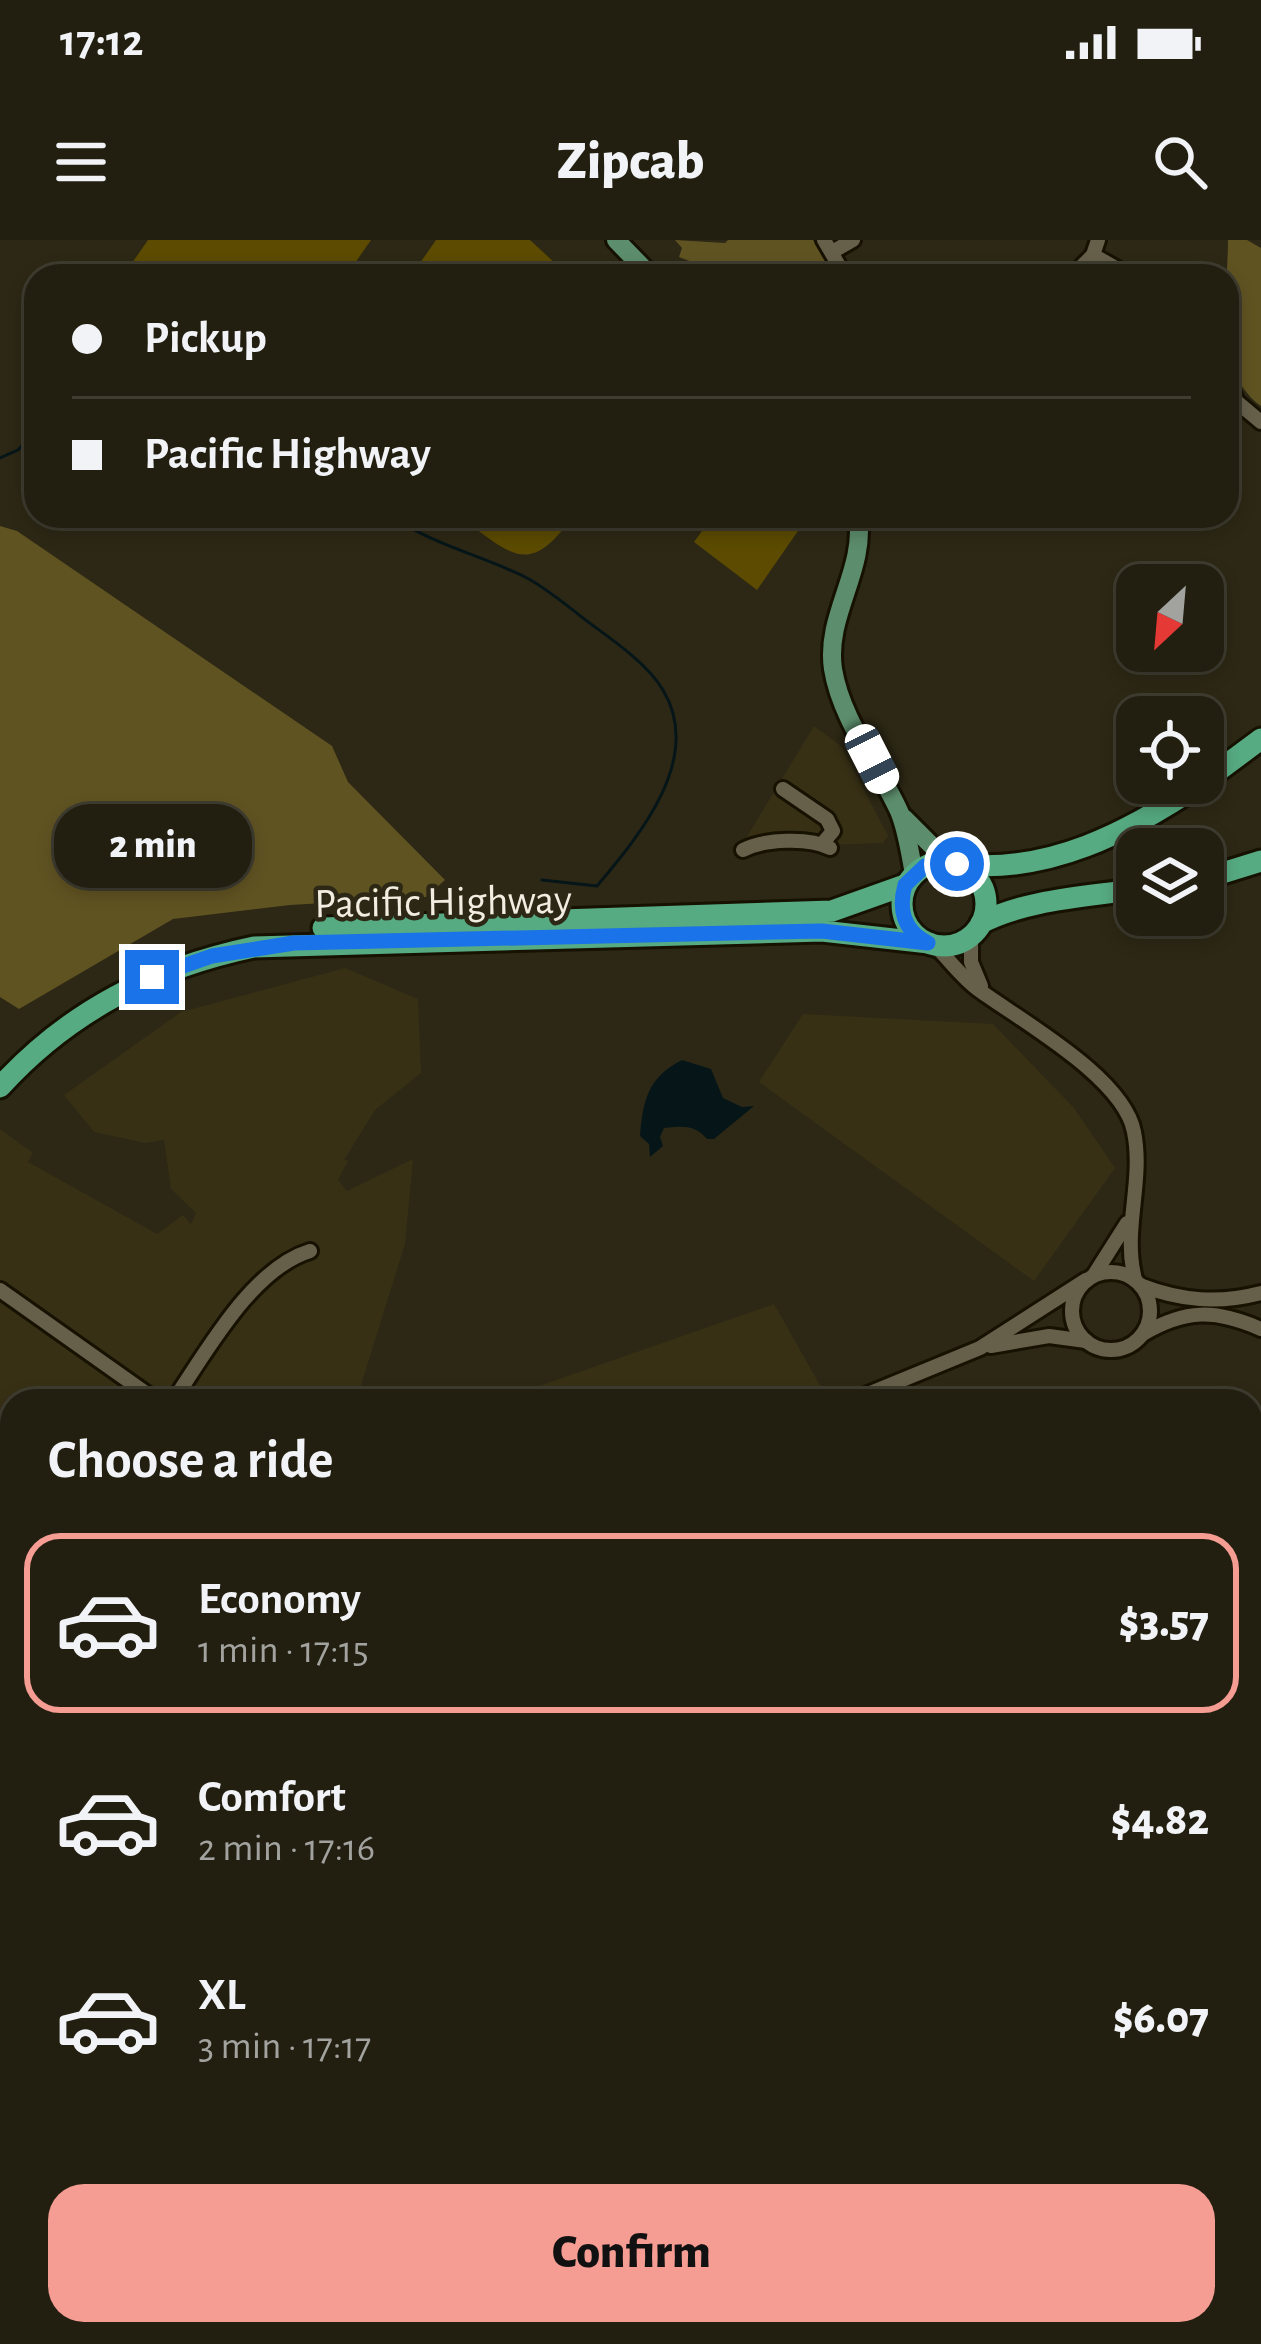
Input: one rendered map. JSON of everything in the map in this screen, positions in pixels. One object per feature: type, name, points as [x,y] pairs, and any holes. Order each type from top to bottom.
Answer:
[{"type":"highway","points":[[1224,767],[1261,739]]},
{"type":"highway","points":[[1116,892],[1002,912],[958,944],[931,944],[908,927],[902,914],[909,879],[925,866],[1006,865],[1054,857],[1096,844],[1166,804]]},
{"type":"highway","points":[[1224,872],[1261,861]]},
{"type":"highway","points":[[952,863],[980,881],[985,895],[976,930]]},
{"type":"highway","name":"Pacific Highway","points":[[0,1067],[98,989],[174,955],[229,938],[427,923],[832,911],[909,879]]},
{"type":"highway","name":"Pacific Highway","points":[[0,1087],[47,1041],[127,988],[176,967],[254,947],[822,931],[931,944]]},
{"type":"main road","points":[[616,240],[639,264]]},
{"type":"main road","points":[[858,528],[859,551],[833,633],[833,671],[900,814],[909,879]]},
{"type":"main road","points":[[900,814],[952,863]]},
{"type":"street","points":[[828,246],[853,240]]},
{"type":"street","points":[[743,850],[757,844],[826,846],[833,831],[827,819],[783,789]]},
{"type":"street","points":[[976,930],[974,974],[992,999]]},
{"type":"street","points":[[931,944],[967,980],[1111,1087],[1134,1127],[1138,1172],[1129,1256],[1150,1312],[1143,1334]]},
{"type":"street","points":[[1086,1341],[1073,1322],[1076,1292],[1115,1246],[1132,1213]]},
{"type":"street","points":[[181,1389],[232,1313],[290,1257],[310,1251]]},
{"type":"street","points":[[880,1389],[980,1348],[1089,1278],[1114,1271],[1172,1297],[1231,1301],[1261,1293]]},
{"type":"street","points":[[0,1290],[140,1389]]},
{"type":"street","points":[[980,1348],[1049,1336],[1116,1350],[1176,1315],[1232,1316],[1261,1329]]},
{"type":"shaded area","points":[[148,240],[371,240],[354,264],[131,264]]},
{"type":"shaded area","points":[[436,240],[530,240],[556,264],[419,264]]},
{"type":"shaded area","points":[[675,240],[813,240],[827,264],[697,264],[679,257],[682,248]]},
{"type":"shaded area","points":[[1228,240],[1247,240],[1261,248],[1261,406],[1239,380],[1239,264],[1227,264]]},
{"type":"shaded area","points":[[0,526],[17,531],[332,746],[348,782],[445,880],[426,897],[290,905],[173,919],[19,1009],[0,997]]},
{"type":"shaded area","points":[[475,528],[563,528],[531,554],[506,549]]},
{"type":"shaded area","points":[[704,528],[798,531],[757,590],[694,542]]},
{"type":"shaded area","points":[[814,726],[841,746],[888,836],[883,843],[740,848]]},
{"type":"shaded area","points":[[345,968],[418,999],[421,1073],[375,1110],[344,1160],[348,1161],[338,1180],[347,1191],[413,1159],[405,1244],[360,1389],[0,1389],[0,1129],[33,1153],[28,1162],[157,1234],[183,1215],[191,1224],[196,1213],[171,1189],[164,1140],[145,1143],[94,1132],[64,1095],[181,1012]]},
{"type":"shaded area","points":[[803,1014],[993,1024],[1074,1108],[1115,1168],[1034,1281],[759,1082]]},
{"type":"shaded area","points":[[682,1060],[711,1069],[723,1098],[742,1107],[754,1106],[714,1139],[687,1127],[664,1128],[663,1146],[650,1157],[649,1144],[640,1136],[646,1101],[662,1074]]},
{"type":"shaded area","points":[[774,1304],[822,1389],[530,1389]]},
{"type":"waterway","points":[[0,458],[24,443]]},
{"type":"waterway","points":[[412,528],[545,589],[641,664],[663,690],[674,716],[676,742],[662,794],[614,866],[597,886],[542,880]]},
{"type":"route","points":[[152,977],[212,956],[294,943],[822,931],[928,943],[908,927],[902,914],[905,885],[925,866],[957,864]]}]
